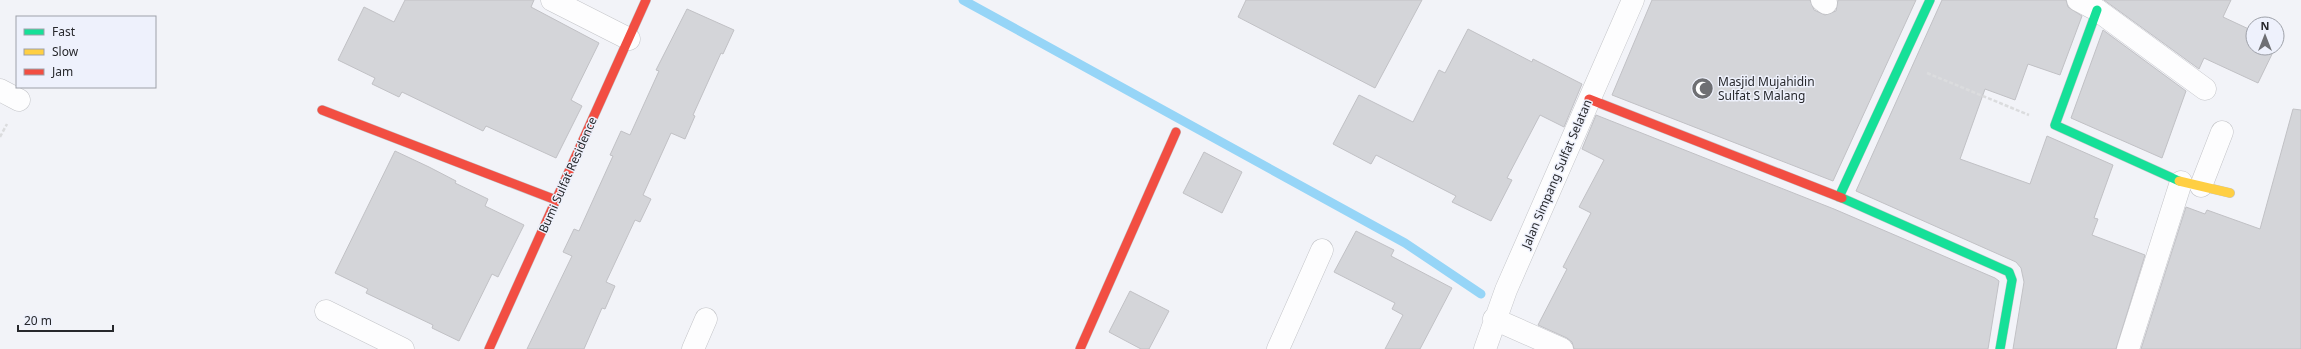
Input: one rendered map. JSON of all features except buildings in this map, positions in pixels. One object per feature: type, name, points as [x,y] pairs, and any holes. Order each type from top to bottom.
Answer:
[{"type":"street","points":[[552,0],[629,39]]},
{"type":"street","name":"Bumi Sulfat Residence","points":[[489,349],[646,0]]},
{"type":"street","name":"Jalan Simpang Sulfat Selatan","points":[[1485,349],[1494,319],[1633,0]]},
{"type":"street","points":[[1839,197],[1900,62],[1930,0]]},
{"type":"street","points":[[2205,89],[2087,5],[2055,126],[2191,184],[2230,193]]},
{"type":"street","points":[[0,90],[19,100]]},
{"type":"street","points":[[1589,99],[1839,197],[1989,260],[2009,272],[2012,280],[2000,349]]},
{"type":"street","points":[[322,110],[556,200]]},
{"type":"street","points":[[1080,349],[1176,132]]},
{"type":"street","points":[[2128,349],[2191,184],[2222,132]]},
{"type":"street","points":[[1278,349],[1322,250]]},
{"type":"street","points":[[326,311],[403,349]]},
{"type":"street","points":[[693,349],[706,319]]},
{"type":"street","points":[[1494,319],[1562,349]]},
{"type":"path","points":[[1900,62],[2055,126]]},
{"type":"waterway","points":[[963,0],[1405,243],[1481,294]]},
{"type":"traffic: fast","points":[[1839,197],[1930,0]]},
{"type":"traffic: fast","points":[[2097,10],[2055,125],[2179,181]]},
{"type":"traffic: fast","points":[[1842,198],[2009,272],[2012,280],[2000,349]]},
{"type":"traffic: slow","points":[[2179,181],[2230,193]]},
{"type":"traffic: jam","points":[[489,349],[646,0]]},
{"type":"traffic: jam","points":[[1589,99],[1842,198]]},
{"type":"traffic: jam","points":[[322,110],[556,200]]},
{"type":"traffic: jam","points":[[1080,349],[1176,132]]},
{"type":"place","name":"Masjid Mujahidin Sulfat S Malang","points":[[1702,89]]}]
